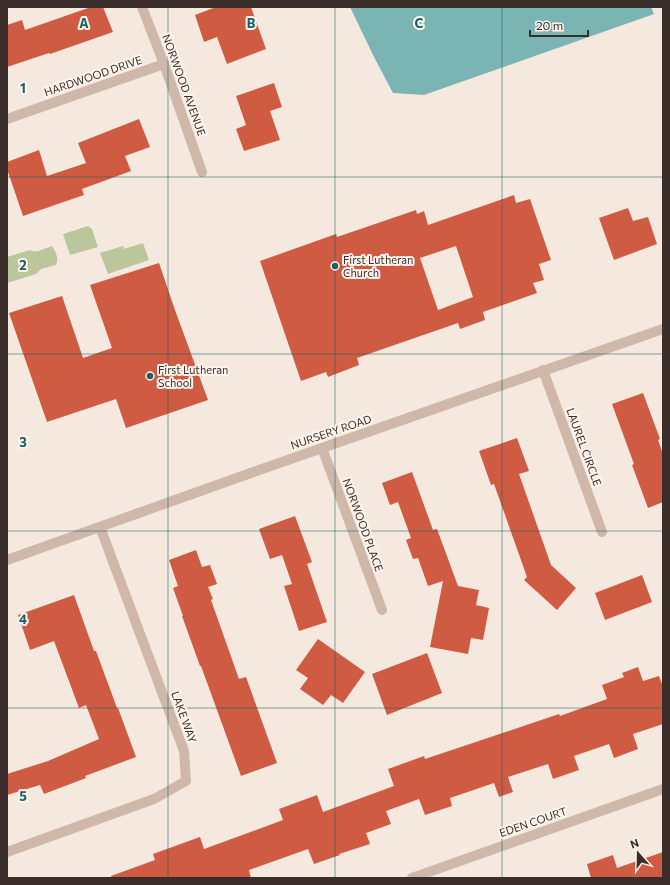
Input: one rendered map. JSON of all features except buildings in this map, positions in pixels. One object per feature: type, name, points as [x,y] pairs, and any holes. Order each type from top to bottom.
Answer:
[{"type":"street","name":"NORWOOD AVENUE","points":[[142,7],[202,172]]},
{"type":"street","name":"HARDWOOD DRIVE","points":[[7,119],[164,64]]},
{"type":"street","name":"NURSERY ROAD","points":[[7,560],[663,329]]},
{"type":"street","name":"LAUREL CIRCLE","points":[[543,370],[602,532]]},
{"type":"street","name":"NORWOOD PLACE","points":[[322,448],[382,610]]},
{"type":"street","name":"LAKE WAY","points":[[7,852],[154,799],[186,781],[184,751],[100,527]]},
{"type":"street","name":"EDEN COURT","points":[[412,878],[663,789]]},
{"type":"green space","points":[[88,226],[92,229],[98,247],[70,255],[63,234]]},
{"type":"green space","points":[[143,243],[149,260],[108,274],[100,253],[123,246],[124,249]]},
{"type":"green space","points":[[52,246],[57,255],[56,265],[41,269],[36,274],[7,283],[7,257],[30,250],[38,251]]},
{"type":"water","points":[[350,7],[651,7],[654,14],[424,95],[393,93]]},
{"type":"place","name":"First Lutheran Church","points":[[335,266]]},
{"type":"place","name":"First Lutheran School","points":[[150,376]]}]
